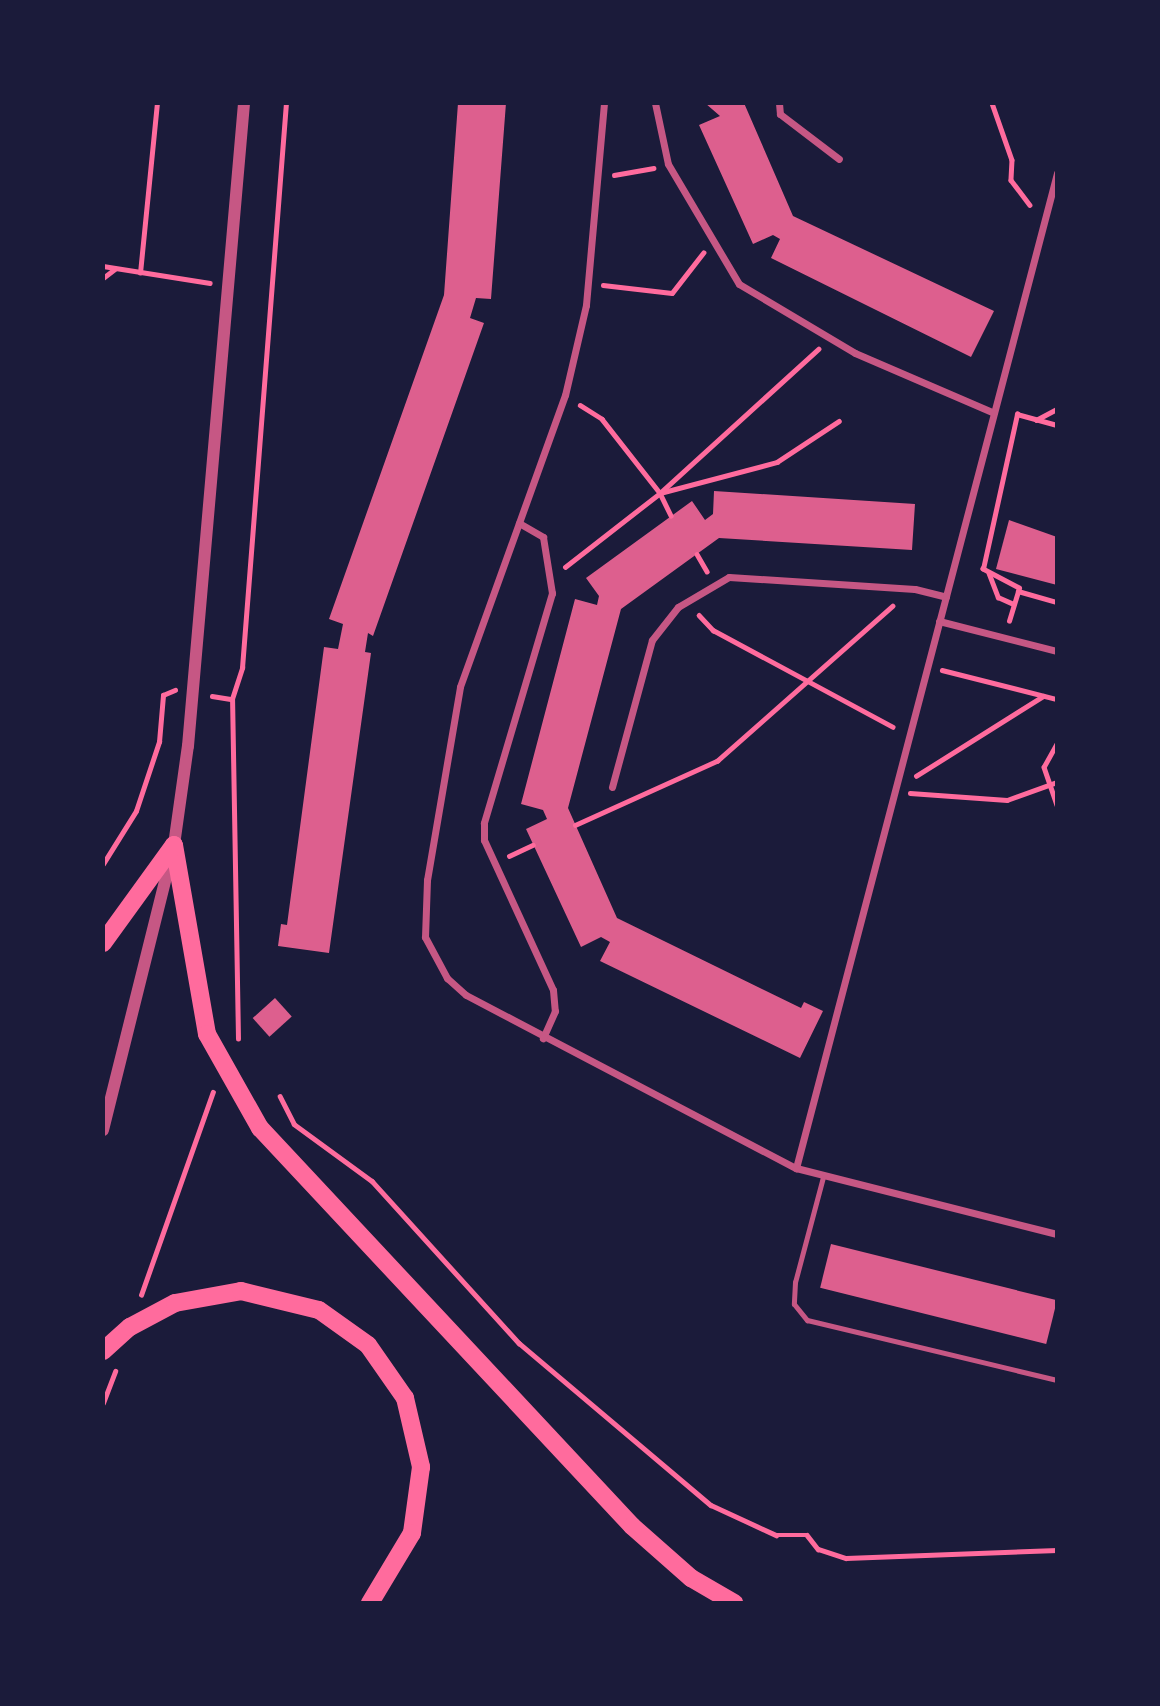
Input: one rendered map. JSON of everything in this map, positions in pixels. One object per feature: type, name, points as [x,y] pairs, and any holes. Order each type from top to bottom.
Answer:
[{"type":"main road","points":[[103,943],[174,845]]},
{"type":"main road","points":[[174,845],[206,1034],[276,1150],[650,1543],[734,1603]]},
{"type":"main road","points":[[103,1351],[130,1327],[175,1303],[241,1291],[319,1310],[368,1345],[405,1398],[421,1467],[412,1533],[370,1603]]},
{"type":"street","points":[[103,1130],[174,845],[202,630],[244,103]]},
{"type":"street","points":[[604,103],[588,283],[565,395],[460,687],[423,910],[425,937],[447,978],[543,1038],[796,1168],[823,1177],[1057,1234]]},
{"type":"street","points":[[655,103],[668,164],[710,242],[739,284],[823,336],[995,410]]},
{"type":"street","points":[[779,103],[780,114],[839,159]]},
{"type":"street","points":[[796,1168],[1057,173]]},
{"type":"street","points":[[519,523],[543,537],[553,576],[484,823],[493,863],[553,990],[555,1011],[543,1038]]},
{"type":"street","points":[[612,787],[652,640],[687,601],[729,577],[915,589],[946,597]]},
{"type":"street","points":[[939,621],[1057,651]]},
{"type":"lane","points":[[823,1177],[795,1282],[794,1304],[807,1321],[1057,1380]]},
{"type":"path","points":[[140,273],[157,103]]},
{"type":"path","points":[[238,1053],[232,699],[242,668],[286,103]]},
{"type":"path","points":[[992,103],[1012,160],[1011,180],[1044,223]]},
{"type":"path","points":[[599,176],[668,164]]},
{"type":"path","points":[[588,283],[672,293],[710,242]]},
{"type":"path","points":[[103,266],[217,283]]},
{"type":"path","points":[[103,278],[115,269]]},
{"type":"path","points":[[553,576],[660,493],[815,354],[823,336]]},
{"type":"path","points":[[565,395],[602,419],[660,493],[671,516]]},
{"type":"path","points":[[1036,419],[1057,409]]},
{"type":"path","points":[[995,410],[1057,425]]},
{"type":"path","points":[[1017,414],[983,569],[1017,592],[1057,602]]},
{"type":"path","points":[[660,493],[784,458],[839,421]]},
{"type":"path","points":[[974,547],[987,550]]},
{"type":"path","points":[[989,572],[998,597],[1014,604]]},
{"type":"path","points":[[575,825],[716,761],[915,589]]},
{"type":"path","points":[[1004,638],[1017,592]]},
{"type":"path","points":[[687,601],[713,630],[909,736]]},
{"type":"path","points":[[928,666],[1057,699]]},
{"type":"path","points":[[103,864],[149,778],[163,695],[177,691]]},
{"type":"path","points":[[211,696],[232,699]]},
{"type":"path","points":[[895,789],[1043,696]]},
{"type":"path","points":[[1057,744],[1044,767],[1047,786],[1057,804]]},
{"type":"path","points":[[895,789],[1007,800],[1057,782]]},
{"type":"path","points":[[493,863],[533,845]]},
{"type":"path","points":[[137,1306],[216,1086]]},
{"type":"path","points":[[280,1096],[294,1124],[372,1181],[519,1343],[711,1505],[776,1535],[807,1535],[818,1549],[846,1558],[1057,1550]]},
{"type":"path","points":[[103,1403],[117,1364]]},
{"type":"building","points":[[458,103],[506,103],[491,299],[476,298],[470,318],[484,323],[373,636],[368,633],[365,652],[371,653],[329,953],[278,946],[281,924],[287,925],[324,647],[338,649],[343,624],[329,619],[444,295]]},
{"type":"building","points":[[705,103],[744,103],[793,216],[994,311],[971,357],[771,258],[780,239],[773,235],[753,244],[699,125],[720,116]]},
{"type":"building","points":[[714,491],[915,504],[912,550],[719,538],[621,609],[568,808],[617,918],[801,1008],[804,1002],[823,1011],[800,1058],[600,961],[610,942],[601,937],[581,947],[526,829],[547,819],[543,810],[521,804],[575,599],[597,605],[599,596],[586,578],[692,501],[705,520],[713,514]]},
{"type":"building","points":[[1009,520],[1057,537],[1057,585],[996,569]]},
{"type":"building","points":[[275,998],[292,1017],[269,1037],[253,1018]]},
{"type":"building","points":[[831,1244],[1057,1300],[1046,1344],[820,1288]]}]
